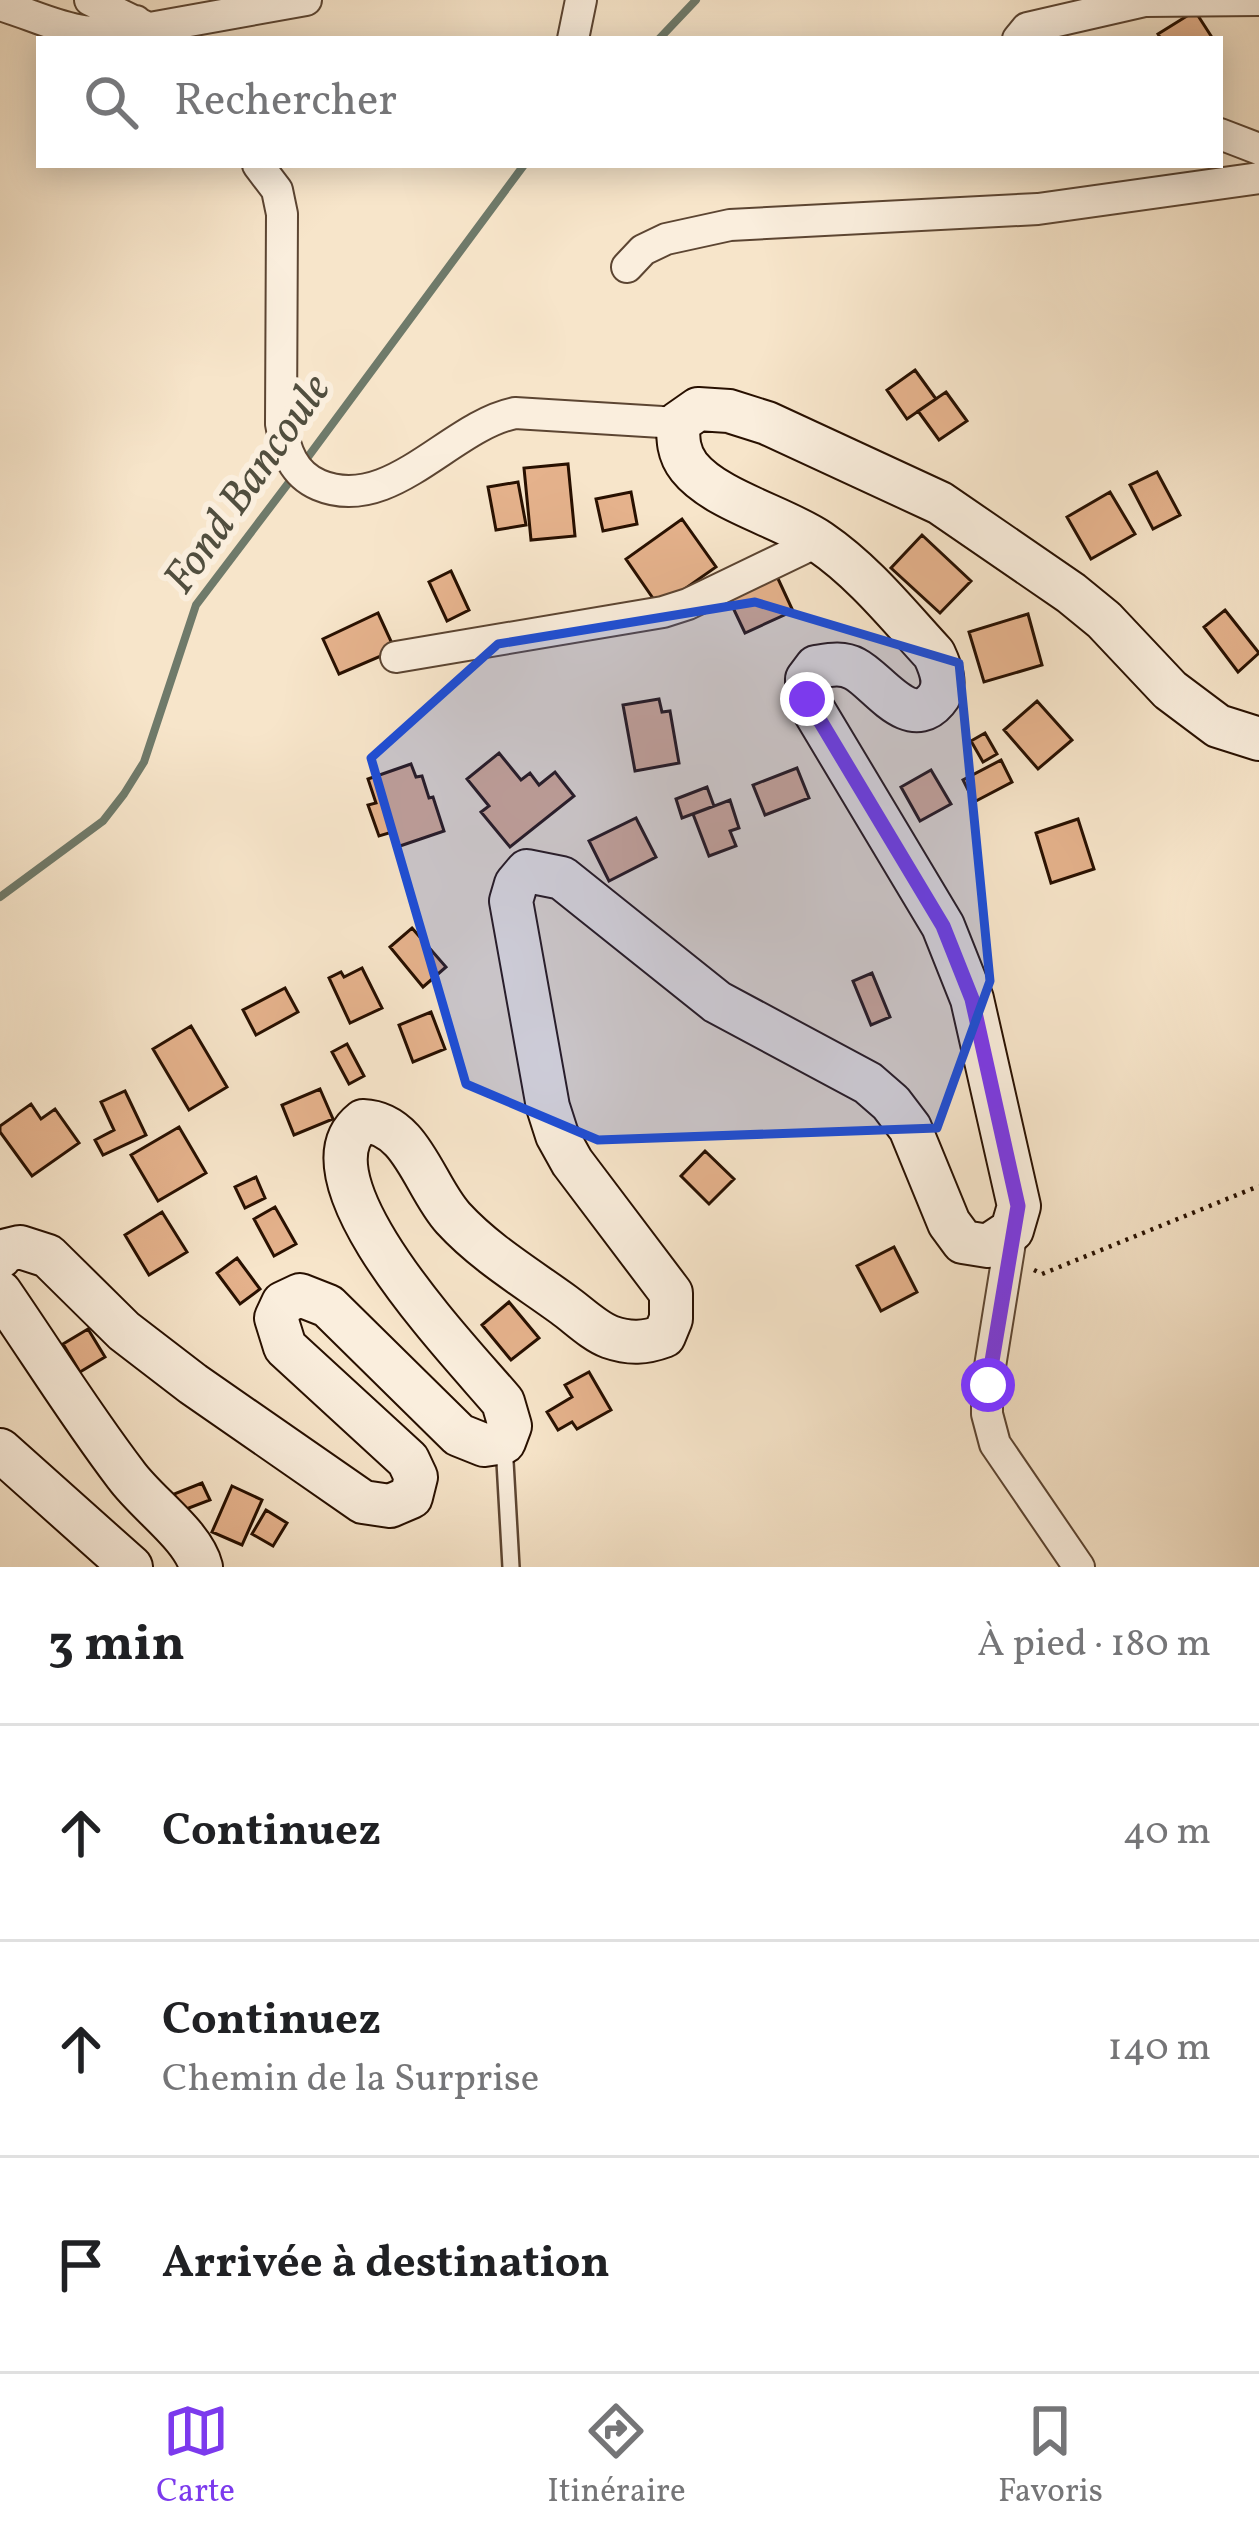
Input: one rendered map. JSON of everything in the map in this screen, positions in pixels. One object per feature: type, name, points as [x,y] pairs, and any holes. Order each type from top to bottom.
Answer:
[{"type":"main road","points":[[0,1257],[3,1251],[20,1247],[48,1256],[124,1330],[176,1371],[363,1502],[390,1506],[411,1497],[416,1477],[409,1460],[285,1347],[275,1318],[283,1303],[300,1295],[328,1306],[459,1435],[484,1445],[504,1442],[510,1426],[503,1402],[400,1276],[355,1206],[346,1148],[350,1131],[362,1121],[380,1121],[402,1137],[441,1202],[483,1246],[608,1336],[644,1344],[664,1336],[671,1319],[670,1293],[572,1162],[548,1107],[511,902],[526,871],[562,878],[717,1002],[868,1083],[910,1128],[949,1223],[963,1242],[1010,1243],[1018,1206],[972,999],[943,926],[807,699],[807,679],[816,667],[835,664],[852,667],[906,709],[920,710],[934,704],[943,687],[941,670],[934,654],[861,575],[819,541],[713,486],[690,469],[678,446],[679,423],[698,410],[729,411],[767,423],[940,503],[1071,593],[1104,620],[1170,690],[1218,726],[1259,739]]},
{"type":"main road","points":[[0,1292],[124,1474],[196,1550],[201,1567]]},
{"type":"main road","points":[[0,1450],[131,1567]]},
{"type":"street","points":[[89,0],[148,30]]},
{"type":"street","points":[[0,5],[100,34],[148,30],[306,0]]},
{"type":"street","points":[[574,36],[581,0]]},
{"type":"street","points":[[1020,36],[1027,28],[1145,1],[1259,0]]},
{"type":"street","points":[[1223,135],[1259,149]]},
{"type":"street","points":[[260,168],[277,190],[282,214],[281,424],[285,449],[313,483],[356,491],[383,484],[490,418],[514,413],[679,423]]},
{"type":"street","points":[[627,267],[643,250],[666,239],[730,225],[1038,209],[1259,178]]},
{"type":"street","points":[[396,657],[663,612],[819,541]]},
{"type":"street","points":[[1010,1243],[987,1414],[995,1444],[1079,1567]]},
{"type":"lane","points":[[504,1442],[511,1567]]},
{"type":"path","points":[[1010,1243],[1042,1274],[1259,1186]]},
{"type":"highlighted area","points":[[755,602],[959,663],[990,981],[937,1128],[598,1140],[466,1084],[371,758],[498,644]]},
{"type":"building","points":[[1195,11],[1211,36],[1159,36]]},
{"type":"building","points":[[915,370],[936,399],[907,419],[887,390]]},
{"type":"building","points":[[946,392],[967,421],[939,440],[918,411]]},
{"type":"building","points":[[568,464],[575,536],[531,540],[524,468]]},
{"type":"building","points":[[1157,472],[1180,515],[1153,529],[1130,485]]},
{"type":"building","points":[[518,482],[526,525],[496,530],[488,487]]},
{"type":"building","points":[[631,492],[637,524],[603,531],[596,499]]},
{"type":"building","points":[[1110,492],[1135,534],[1091,559],[1067,517]]},
{"type":"building","points":[[682,519],[716,567],[659,607],[626,559]]},
{"type":"building","points":[[922,535],[971,581],[940,613],[891,568]]},
{"type":"building","points":[[774,570],[793,611],[745,633],[726,593]]},
{"type":"building","points":[[451,571],[469,610],[447,621],[429,582]]},
{"type":"building","points":[[1225,610],[1259,653],[1238,672],[1204,627]]},
{"type":"building","points":[[378,613],[395,650],[339,674],[323,639]]},
{"type":"building","points":[[1028,614],[1042,665],[984,682],[969,632]]},
{"type":"building","points":[[659,699],[662,712],[670,711],[679,763],[635,771],[623,705]]},
{"type":"building","points":[[1037,701],[1072,740],[1038,769],[1004,730]]},
{"type":"building","points":[[985,733],[997,754],[983,762],[971,741]]},
{"type":"building","points":[[499,753],[521,780],[530,773],[539,785],[555,772],[574,796],[510,847],[481,812],[489,806],[467,779]]},
{"type":"building","points":[[1001,760],[1012,782],[974,802],[963,780]]},
{"type":"building","points":[[411,764],[416,777],[422,776],[429,798],[433,797],[444,831],[397,847],[392,832],[379,836],[368,805],[376,803],[368,779]]},
{"type":"building","points":[[797,768],[809,798],[765,815],[753,785]]},
{"type":"building","points":[[931,770],[951,804],[920,821],[901,787]]},
{"type":"building","points":[[707,787],[714,806],[682,818],[676,799]]},
{"type":"building","points":[[730,800],[739,828],[730,831],[736,846],[709,856],[693,814]]},
{"type":"building","points":[[636,818],[656,857],[609,881],[589,841]]},
{"type":"building","points":[[1078,819],[1094,869],[1051,883],[1036,833]]},
{"type":"building","points":[[412,928],[446,967],[423,987],[390,947]]},
{"type":"building","points":[[362,968],[382,1008],[350,1023],[329,978]]},
{"type":"building","points":[[872,973],[890,1017],[871,1025],[853,981]]},
{"type":"building","points":[[285,988],[298,1012],[256,1035],[243,1010]]},
{"type":"building","points":[[431,1012],[445,1049],[413,1062],[399,1025]]},
{"type":"building","points":[[191,1026],[227,1087],[189,1110],[153,1049]]},
{"type":"building","points":[[347,1044],[364,1076],[349,1084],[332,1052]]},
{"type":"building","points":[[320,1089],[333,1119],[294,1135],[282,1105]]},
{"type":"building","points":[[125,1091],[146,1135],[103,1155],[95,1140],[114,1130],[101,1102]]},
{"type":"building","points":[[31,1104],[41,1119],[55,1109],[79,1143],[32,1176],[0,1132],[0,1126]]},
{"type":"building","points":[[179,1127],[206,1173],[158,1201],[131,1155]]},
{"type":"building","points":[[705,1151],[734,1179],[709,1204],[681,1176]]},
{"type":"building","points":[[256,1177],[265,1198],[245,1208],[235,1187]]},
{"type":"building","points":[[275,1207],[296,1244],[274,1256],[254,1219]]},
{"type":"building","points":[[162,1212],[187,1252],[149,1275],[125,1235]]},
{"type":"building","points":[[894,1247],[917,1292],[881,1311],[857,1266]]},
{"type":"building","points":[[237,1258],[260,1289],[240,1304],[217,1273]]},
{"type":"building","points":[[509,1302],[539,1338],[511,1360],[482,1325]]},
{"type":"building","points":[[88,1329],[105,1357],[80,1372],[63,1344]]},
{"type":"building","points":[[589,1372],[611,1410],[577,1429],[572,1422],[558,1430],[547,1412],[572,1397],[565,1385]]},
{"type":"building","points":[[202,1483],[210,1500],[181,1511],[174,1494]]},
{"type":"building","points":[[232,1486],[262,1500],[242,1545],[212,1532]]},
{"type":"building","points":[[266,1510],[287,1523],[273,1546],[252,1534]]},
{"type":"waterway","name":"Fond Bancoule","points":[[662,36],[696,0]]},
{"type":"waterway","name":"Fond Bancoule","points":[[302,465],[522,168]]},
{"type":"waterway","name":"Fond Bancoule","points":[[0,897],[103,821],[124,794],[144,762],[196,605],[293,477]]},
{"type":"route","points":[[807,699],[943,926],[972,999],[1018,1206],[988,1385]]}]
